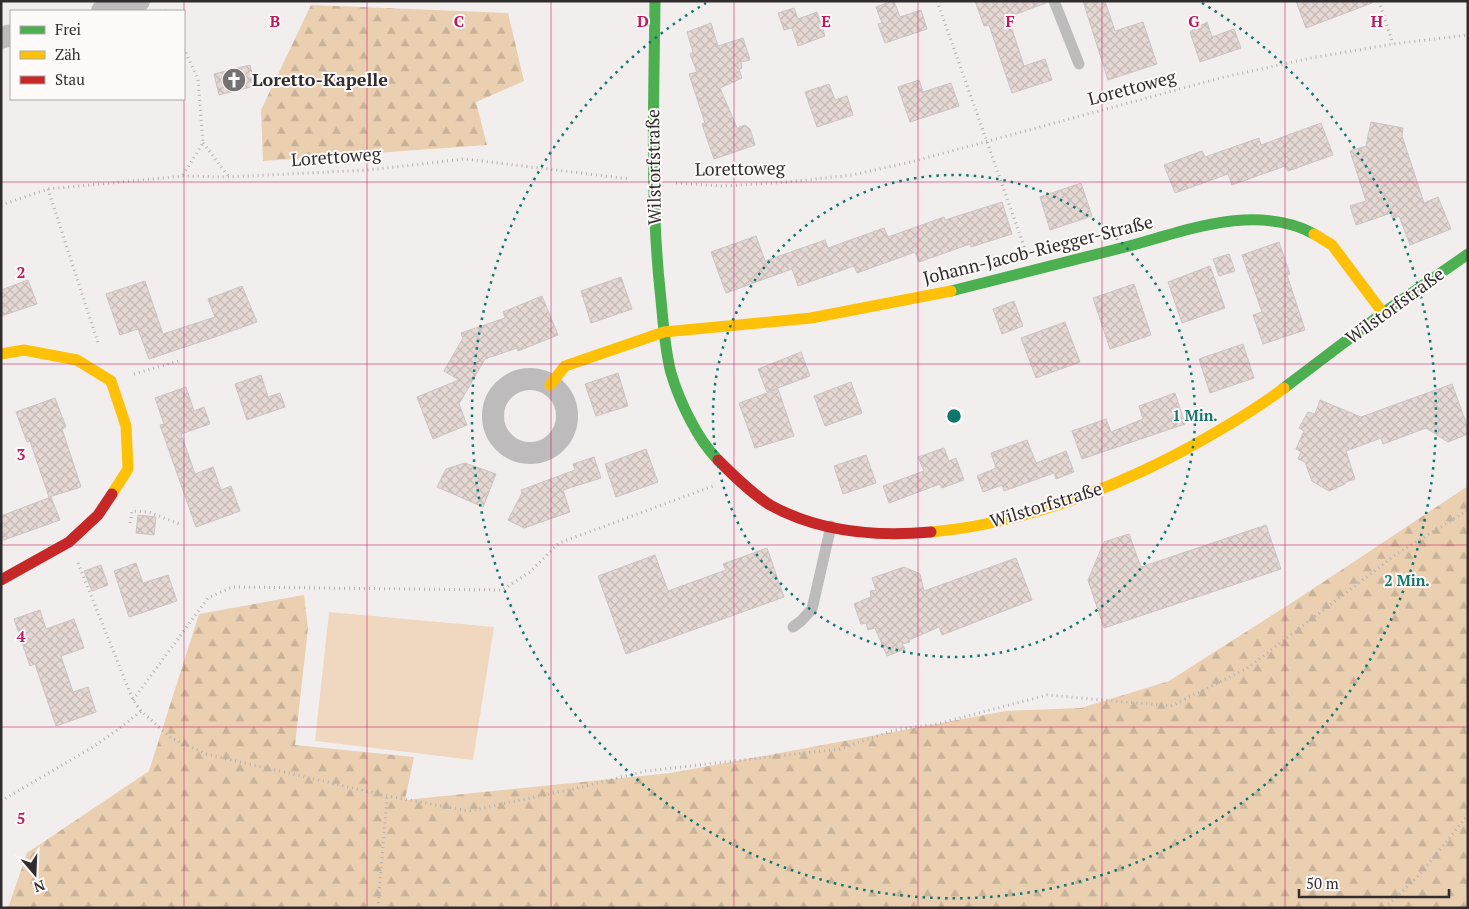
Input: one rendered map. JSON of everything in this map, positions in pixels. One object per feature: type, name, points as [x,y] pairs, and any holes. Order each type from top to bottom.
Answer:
[{"type":"street","points":[[106,10],[139,1]]},
{"type":"street","name":"Wilstorfstraße","points":[[655,1],[652,181],[664,332],[671,373],[685,410],[709,451],[736,478],[769,504],[803,520],[860,533],[910,534],[963,529],[1022,516],[1090,494],[1149,468],[1209,437],[1267,401],[1383,313],[1468,254]]},
{"type":"street","name":"Johann-Jacob-Riegger-Straße","points":[[664,332],[811,318],[929,296],[1033,271],[1199,227],[1243,220],[1272,220],[1304,228],[1332,245],[1383,313]]},
{"type":"street","points":[[550,385],[565,366],[664,332]]},
{"type":"street","points":[[1,354],[24,350],[77,360],[111,381],[126,426],[128,470],[98,516],[69,542],[1,580]]},
{"type":"lane","points":[[1054,1],[1079,64]]},
{"type":"lane","points":[[793,627],[802,621],[812,609],[831,526]]},
{"type":"path","points":[[936,1],[988,141],[1033,271]]},
{"type":"path","points":[[1380,1],[1393,44]]},
{"type":"path","name":"Lorettoweg","points":[[1,205],[48,189],[183,176],[229,178],[368,170],[465,159],[652,181],[723,186],[788,182],[852,175],[1224,78],[1311,58],[1393,44],[1468,35]]},
{"type":"path","points":[[185,51],[198,79],[203,143],[229,178]]},
{"type":"path","points":[[183,176],[203,143]]},
{"type":"path","points":[[48,189],[111,381],[182,360]]},
{"type":"path","points":[[133,700],[208,598],[232,587],[502,590],[530,572],[559,542],[736,478]]},
{"type":"path","points":[[69,542],[133,700],[140,711],[171,738],[206,754],[387,796],[468,810],[578,788],[646,771],[840,749],[894,730],[937,724],[1047,695],[1171,706],[1246,669],[1398,554],[1468,510]]},
{"type":"path","points":[[130,523],[132,511],[149,512],[180,524]]},
{"type":"path","points":[[1,801],[93,747],[140,711]]},
{"type":"path","points":[[378,908],[387,796]]},
{"type":"path","points":[[1385,908],[1419,875],[1468,815]]},
{"type":"green space","points":[[311,5],[508,13],[524,81],[476,102],[487,145],[263,161],[261,110]]},
{"type":"green space","points":[[1468,486],[1468,908],[8,908],[27,853],[149,771],[199,614],[304,595],[308,628],[295,745],[414,757],[405,800],[671,773],[1006,711],[1081,708],[1169,681],[1296,600]]},
{"type":"shaded area","points":[[329,612],[494,627],[473,760],[315,741]]},
{"type":"building","points":[[894,1],[900,17],[921,10],[927,29],[885,43],[878,24],[882,23],[876,7]]},
{"type":"building","points":[[975,1],[1046,1],[1046,3],[1008,17],[1024,66],[1045,59],[1052,80],[1012,93],[989,25],[984,26]]},
{"type":"building","points":[[1083,1],[1105,1],[1115,31],[1143,22],[1157,64],[1108,80]]},
{"type":"building","points":[[1296,1],[1372,1],[1372,3],[1306,28]]},
{"type":"building","points":[[794,8],[798,19],[817,12],[825,36],[798,46],[792,28],[784,30],[778,13]]},
{"type":"building","points":[[1207,22],[1212,37],[1234,29],[1241,48],[1200,62],[1190,32]]},
{"type":"building","points":[[711,23],[718,46],[743,38],[750,60],[741,62],[742,68],[739,69],[742,78],[720,88],[737,128],[745,125],[750,129],[755,145],[714,159],[702,124],[705,123],[689,74],[697,72],[690,54],[693,52],[687,32]]},
{"type":"building","name":"Loretto-Kapelle","points":[[250,65],[255,86],[219,95],[214,74]]},
{"type":"building","points":[[919,80],[923,92],[951,83],[959,106],[910,122],[898,87]]},
{"type":"building","points":[[829,84],[835,100],[847,96],[853,115],[817,127],[805,92]]},
{"type":"building","points":[[1371,122],[1403,128],[1402,136],[1424,203],[1438,197],[1451,229],[1410,245],[1399,216],[1393,219],[1391,213],[1356,225],[1350,206],[1366,201],[1350,151],[1366,146]]},
{"type":"building","points":[[1321,123],[1333,155],[1288,171],[1285,166],[1232,185],[1228,174],[1175,193],[1164,165],[1202,151],[1205,157],[1259,138],[1261,145]]},
{"type":"building","points":[[1081,183],[1092,216],[1050,230],[1040,197]]},
{"type":"building","points":[[1002,202],[1012,234],[971,247],[970,244],[919,262],[915,252],[857,273],[854,266],[798,286],[792,269],[726,293],[711,252],[756,236],[765,261],[825,240],[828,248],[884,228],[888,237],[944,217],[945,220]]},
{"type":"building","points":[[1279,242],[1290,274],[1287,275],[1305,330],[1263,344],[1253,315],[1262,312],[1242,255]]},
{"type":"building","points":[[1229,254],[1235,271],[1219,276],[1213,259]]},
{"type":"building","points":[[1210,266],[1225,308],[1182,323],[1168,282]]},
{"type":"building","points":[[621,277],[632,309],[591,323],[581,291]]},
{"type":"building","points":[[28,280],[37,304],[1,316],[1,290]]},
{"type":"building","points":[[145,281],[163,334],[215,317],[208,299],[242,286],[257,322],[149,359],[138,329],[120,335],[106,294]]},
{"type":"building","points":[[1134,284],[1151,335],[1110,349],[1093,298]]},
{"type":"building","points":[[542,296],[558,335],[518,351],[517,348],[485,359],[459,404],[467,425],[433,439],[417,397],[459,380],[444,371],[463,338],[461,333],[505,318],[503,312]]},
{"type":"building","points":[[1014,301],[1023,326],[1002,334],[993,309]]},
{"type":"building","points":[[1065,322],[1080,362],[1036,378],[1021,338]]},
{"type":"building","points":[[1243,344],[1254,378],[1210,393],[1199,359]]},
{"type":"building","points":[[801,352],[810,376],[767,392],[758,369]]},
{"type":"building","points":[[618,373],[628,406],[596,416],[585,384]]},
{"type":"building","points":[[261,375],[268,397],[280,393],[285,407],[247,420],[235,384]]},
{"type":"building","points":[[851,382],[862,413],[825,426],[814,396]]},
{"type":"building","points":[[1452,384],[1468,428],[1468,434],[1448,442],[1426,428],[1383,444],[1381,438],[1346,451],[1355,479],[1329,491],[1312,481],[1305,462],[1298,459],[1301,452],[1296,449],[1304,431],[1299,428],[1308,412],[1315,414],[1320,400],[1361,417]]},
{"type":"building","points":[[186,387],[194,411],[204,407],[210,424],[181,434],[195,474],[213,467],[221,490],[231,486],[240,511],[196,527],[160,425],[164,424],[155,398]]},
{"type":"building","points":[[778,389],[794,436],[755,448],[739,403]]},
{"type":"building","points":[[1175,393],[1185,424],[1082,459],[1072,431],[1106,419],[1111,432],[1143,419],[1139,406]]},
{"type":"building","points":[[55,398],[66,427],[62,429],[81,487],[49,497],[30,441],[27,442],[16,412]]},
{"type":"building","points":[[1027,440],[1036,463],[1066,451],[1074,472],[1056,479],[1054,473],[1004,491],[1002,485],[983,492],[977,476],[996,468],[991,453]]},
{"type":"building","points":[[944,448],[949,461],[956,458],[964,480],[942,488],[940,484],[889,503],[883,486],[924,471],[918,457]]},
{"type":"building","points":[[646,449],[658,482],[616,497],[605,464]]},
{"type":"building","points":[[866,455],[876,483],[843,494],[834,466]]},
{"type":"building","points":[[594,457],[601,478],[563,490],[570,512],[524,528],[508,520],[522,493],[521,490],[575,470],[573,464]]},
{"type":"building","points":[[465,463],[496,474],[483,507],[437,487],[446,469]]},
{"type":"building","points":[[51,497],[60,520],[1,541],[1,516]]},
{"type":"building","points":[[138,515],[156,517],[154,535],[136,533]]},
{"type":"building","points":[[1266,525],[1281,569],[1104,628],[1088,580],[1104,542],[1129,534],[1141,567]]},
{"type":"building","points":[[767,548],[784,597],[626,654],[598,576],[655,555],[668,591],[726,570],[723,564]]},
{"type":"building","points":[[1016,558],[1032,600],[942,635],[939,627],[909,640],[910,642],[902,644],[905,649],[887,656],[875,628],[868,630],[866,623],[861,624],[854,604],[871,597],[870,591],[876,590],[872,578],[904,567],[920,574],[924,591]]},
{"type":"building","points":[[136,563],[143,583],[168,575],[177,601],[129,617],[114,571]]},
{"type":"building","points":[[101,565],[108,585],[92,591],[84,571]]},
{"type":"building","points":[[40,610],[46,629],[74,619],[84,648],[61,656],[73,692],[88,687],[96,712],[56,726],[35,664],[30,666],[14,619]]},
{"type":"traffic: fast","points":[[655,1],[655,218],[665,342],[671,373],[684,407],[703,441],[718,460]]},
{"type":"traffic: fast","points":[[951,291],[1186,230],[1229,221],[1271,221],[1289,224],[1314,234]]},
{"type":"traffic: fast","points":[[1284,388],[1383,313],[1468,254]]},
{"type":"traffic: slow","points":[[1314,234],[1332,245],[1383,313]]},
{"type":"traffic: slow","points":[[550,385],[565,366],[664,332],[811,318],[951,291]]},
{"type":"traffic: slow","points":[[1,354],[24,350],[77,360],[111,381],[126,426],[128,469],[112,494]]},
{"type":"traffic: slow","points":[[931,532],[963,528],[1027,514],[1058,505],[1118,482],[1148,469],[1205,439],[1245,415],[1284,388]]},
{"type":"traffic: jam","points":[[718,460],[742,484],[770,505],[808,521],[828,527],[869,533],[931,532]]},
{"type":"traffic: jam","points":[[1,580],[69,542],[98,515],[112,494]]},
{"type":"place","name":"Loretto-Kapelle","points":[[234,80]]}]
